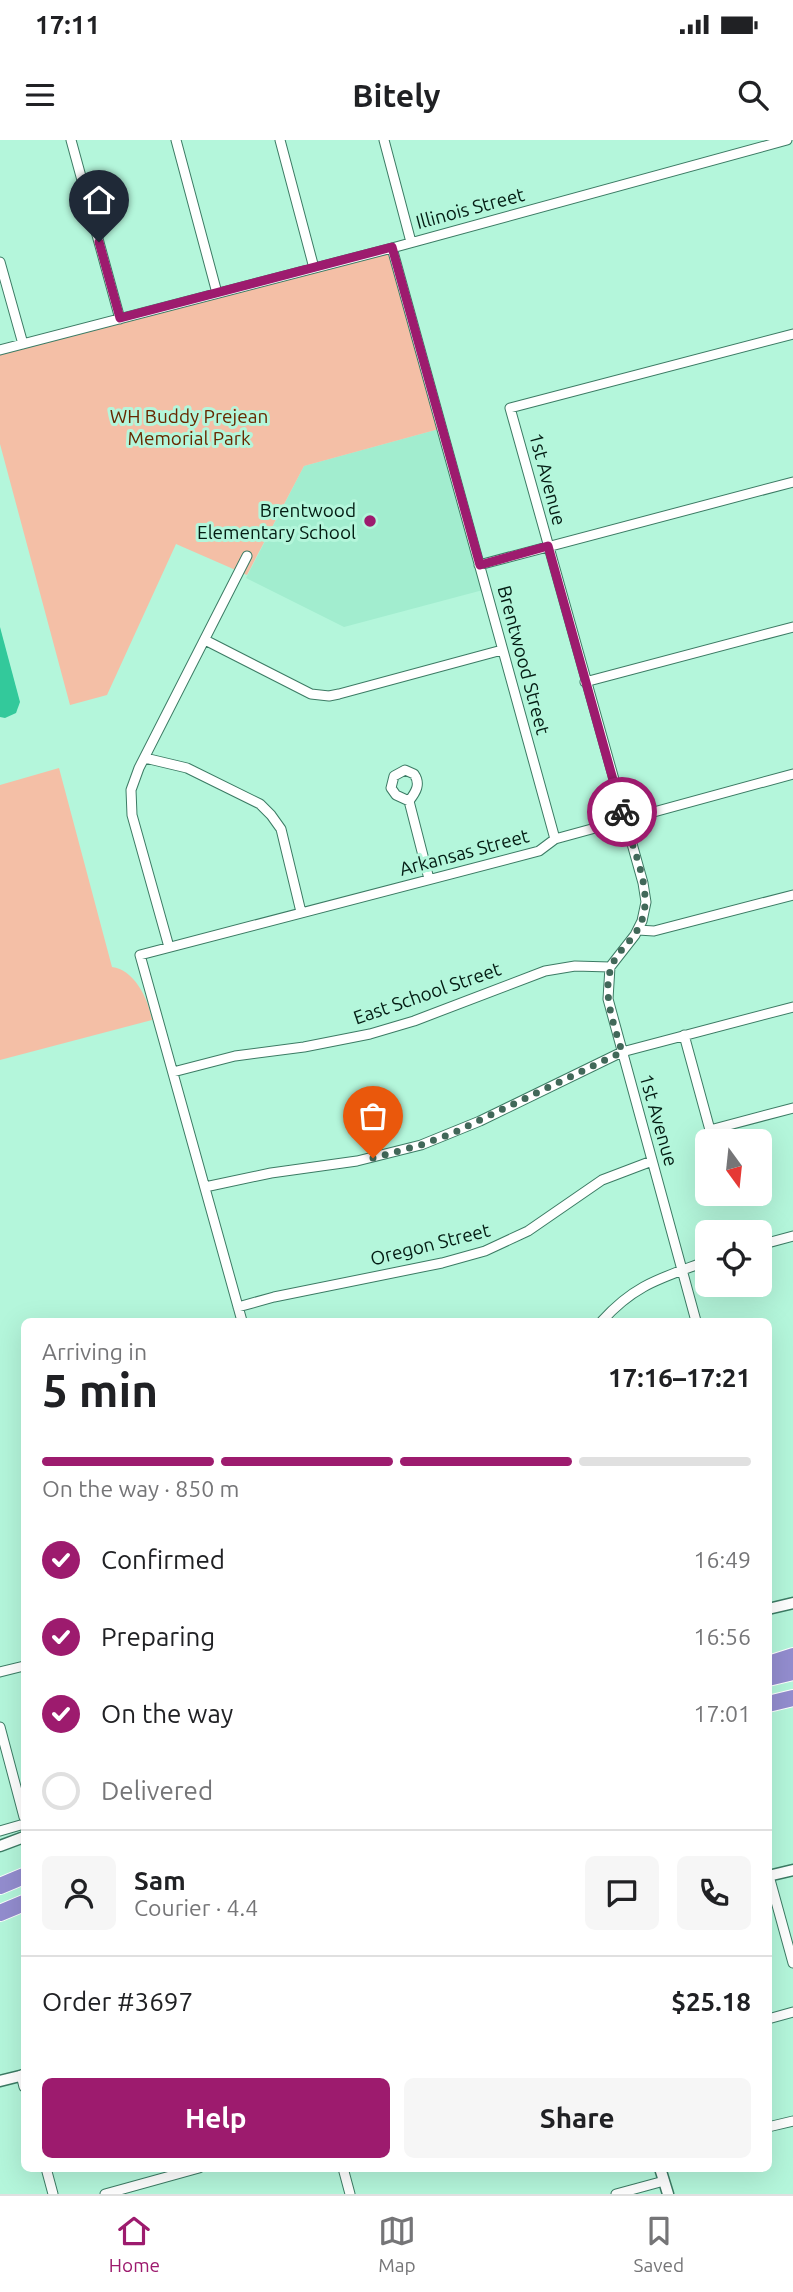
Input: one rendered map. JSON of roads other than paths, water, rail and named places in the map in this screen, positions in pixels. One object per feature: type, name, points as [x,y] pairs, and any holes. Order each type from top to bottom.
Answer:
[{"type":"highway","points":[[772,1663],[793,1656]]},
{"type":"highway","points":[[772,1677],[793,1672]]},
{"type":"highway","points":[[0,1886],[21,1877]]},
{"type":"highway","points":[[0,1913],[21,1904]]},
{"type":"street","points":[[71,140],[120,318]]},
{"type":"street","points":[[176,140],[217,293]]},
{"type":"street","points":[[280,140],[314,268]]},
{"type":"street","points":[[384,140],[411,242]]},
{"type":"street","name":"Illinois Street","points":[[0,350],[787,140]]},
{"type":"street","name":"Brentwood Street","points":[[392,247],[555,839]]},
{"type":"street","points":[[0,262],[23,344]]},
{"type":"street","name":"1st Avenue","points":[[695,1318],[609,1003],[610,967],[638,930],[645,911],[645,892],[510,408],[793,334]]},
{"type":"street","points":[[480,565],[793,482]]},
{"type":"street","points":[[169,947],[130,803],[134,778],[247,556]]},
{"type":"street","points":[[585,682],[793,627]]},
{"type":"street","points":[[205,640],[311,694],[321,696],[339,694],[502,650]]},
{"type":"street","points":[[145,758],[187,768],[260,804],[281,829],[301,912]]},
{"type":"street","name":"Arkansas Street","points":[[173,1072],[140,955],[540,851],[555,839],[624,818],[793,774]]},
{"type":"street","points":[[410,801],[429,879]]},
{"type":"street","points":[[638,930],[654,931],[793,895]]},
{"type":"street","name":"East School Street","points":[[173,1072],[235,1056],[304,1047],[370,1034],[414,1021],[545,971],[575,966],[610,967]]},
{"type":"street","points":[[205,1187],[271,1172],[357,1161],[421,1145],[480,1121],[622,1052],[793,1007]]},
{"type":"street","points":[[684,1035],[710,1130],[793,1108]]},
{"type":"street","points":[[173,1072],[241,1318]]},
{"type":"street","name":"Oregon Street","points":[[238,1307],[274,1297],[442,1263],[485,1251],[528,1231],[602,1180],[652,1160]]},
{"type":"street","points":[[772,1242],[793,1236]]},
{"type":"street","points":[[605,1318],[633,1291],[695,1265]]},
{"type":"street","points":[[772,1608],[792,1604]]},
{"type":"street","points":[[0,1672],[21,1667]]},
{"type":"street","points":[[0,1727],[21,1806]]},
{"type":"street","points":[[0,1830],[21,1825]]},
{"type":"street","points":[[0,1846],[21,1838]]},
{"type":"street","points":[[772,1875],[793,1870]]},
{"type":"street","points":[[772,1887],[793,1963]]},
{"type":"street","points":[[772,2018],[793,2012]]},
{"type":"street","points":[[0,2081],[21,2076]]},
{"type":"street","points":[[772,2126],[793,2121]]},
{"type":"street","points":[[47,2172],[53,2194]]},
{"type":"street","points":[[105,2194],[185,2172]]},
{"type":"street","points":[[344,2172],[350,2194]]},
{"type":"street","points":[[661,2172],[667,2194]]},
{"type":"street","points":[[616,2194],[664,2181]]},
{"type":"place","name":"Brentwood Elementary School","points":[[370,521]]},
{"type":"park label","name":"WH Buddy Prejean Memorial Park","points":[[189,427]]}]
